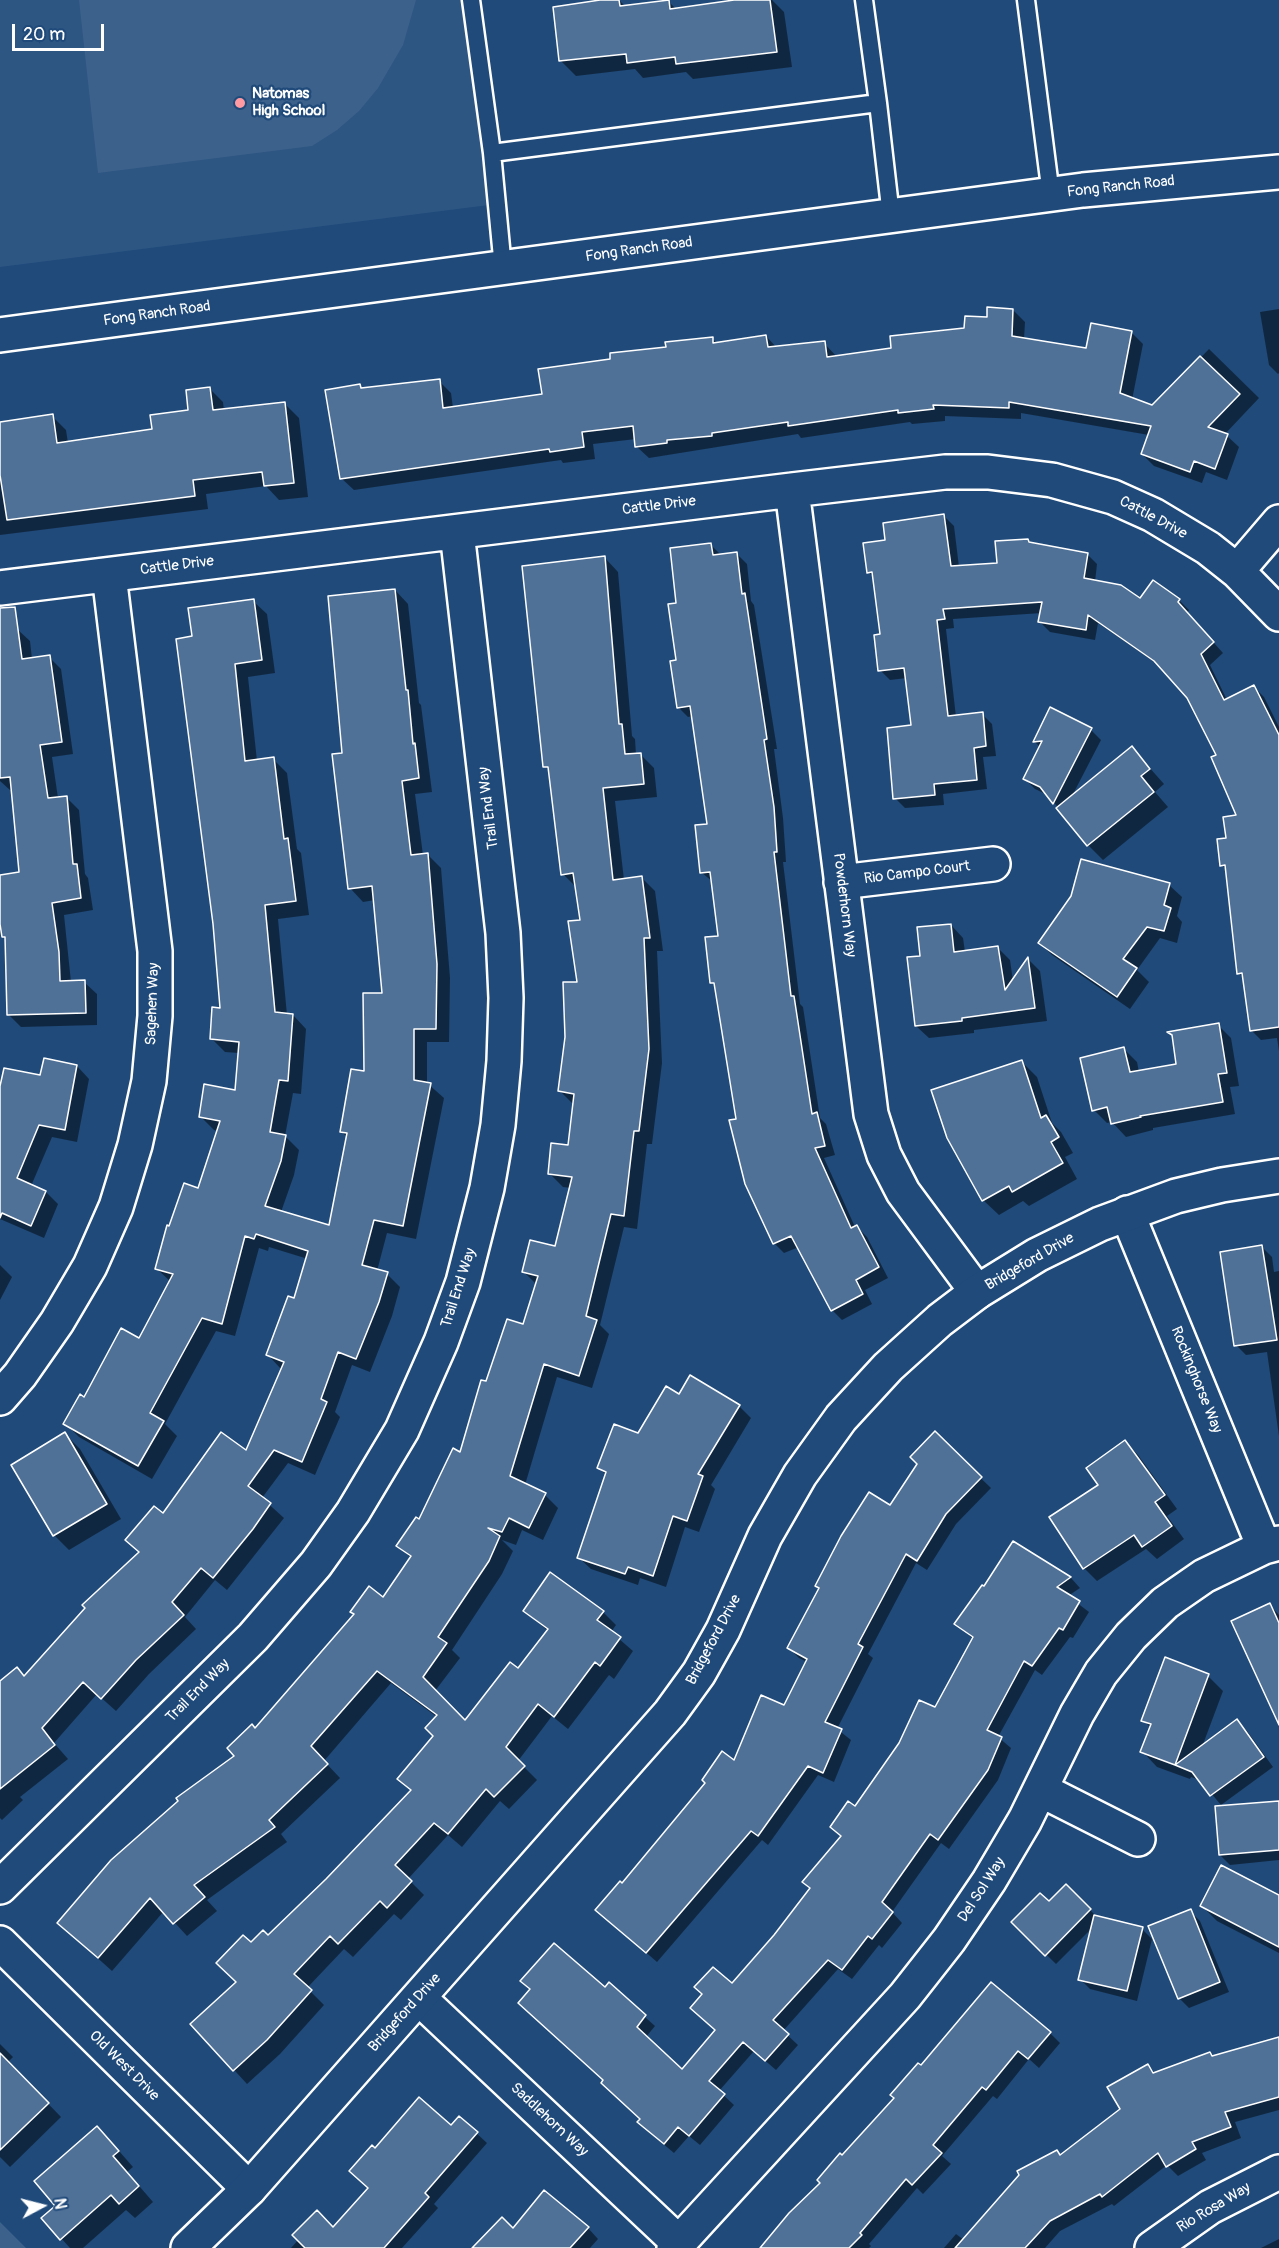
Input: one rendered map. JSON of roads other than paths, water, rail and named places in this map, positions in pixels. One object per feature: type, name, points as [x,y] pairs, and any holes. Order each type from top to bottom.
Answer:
[{"type":"street","name":"Fong Ranch Road","points":[[0,335],[1051,195],[1279,172]]},
{"type":"street","name":"Cattle Drive","points":[[0,588],[945,472],[988,472],[1052,480],[1113,497],[1153,515],[1208,548],[1237,571],[1279,614]]},
{"type":"street","name":"Powderhorn Way","points":[[792,490],[871,1114],[884,1155],[903,1192],[977,1292]]},
{"type":"street","points":[[1237,571],[1279,522]]},
{"type":"street","name":"Trail End Way","points":[[0,1887],[253,1637],[316,1564],[353,1512],[402,1430],[441,1342],[463,1281],[487,1188],[498,1125],[504,1061],[506,998],[503,933],[457,532]]},
{"type":"street","name":"Sagehen Way","points":[[0,1398],[20,1375],[57,1323],[90,1266],[116,1207],[135,1145],[148,1081],[155,1016],[155,951],[110,575]]},
{"type":"street","name":"Rio Campo Court","points":[[841,882],[993,864]]},
{"type":"street","name":"Bridgeford Drive","points":[[188,2248],[249,2189],[670,1713],[699,1673],[723,1630],[765,1536],[794,1485],[841,1418],[888,1367],[940,1320],[977,1292],[1036,1255],[1127,1213],[1176,1196],[1222,1185],[1279,1176]]},
{"type":"street","name":"Rockinghorse Way","points":[[1127,1213],[1271,1545]]},
{"type":"street","name":"Del Sol Way","points":[[676,2245],[912,1986],[949,1940],[989,1881],[1041,1790],[1077,1714],[1101,1673],[1131,1636],[1165,1603],[1204,1576],[1271,1545]]},
{"type":"street","points":[[1041,1790],[1138,1839]]},
{"type":"street","name":"Old West Drive","points":[[0,1943],[249,2189]]},
{"type":"street","name":"Saddlehorn Way","points":[[419,1998],[676,2245]]},
{"type":"street","name":"Rio Rosa Way","points":[[1152,2248],[1210,2207],[1279,2172]]},
{"type":"lane","points":[[471,0],[492,153],[503,268]]},
{"type":"lane","points":[[864,0],[891,216]]},
{"type":"lane","points":[[1026,0],[1051,195]]},
{"type":"lane","points":[[492,153],[878,103]]},
{"type":"place","name":"Natomas High School","points":[[240,103]]}]
